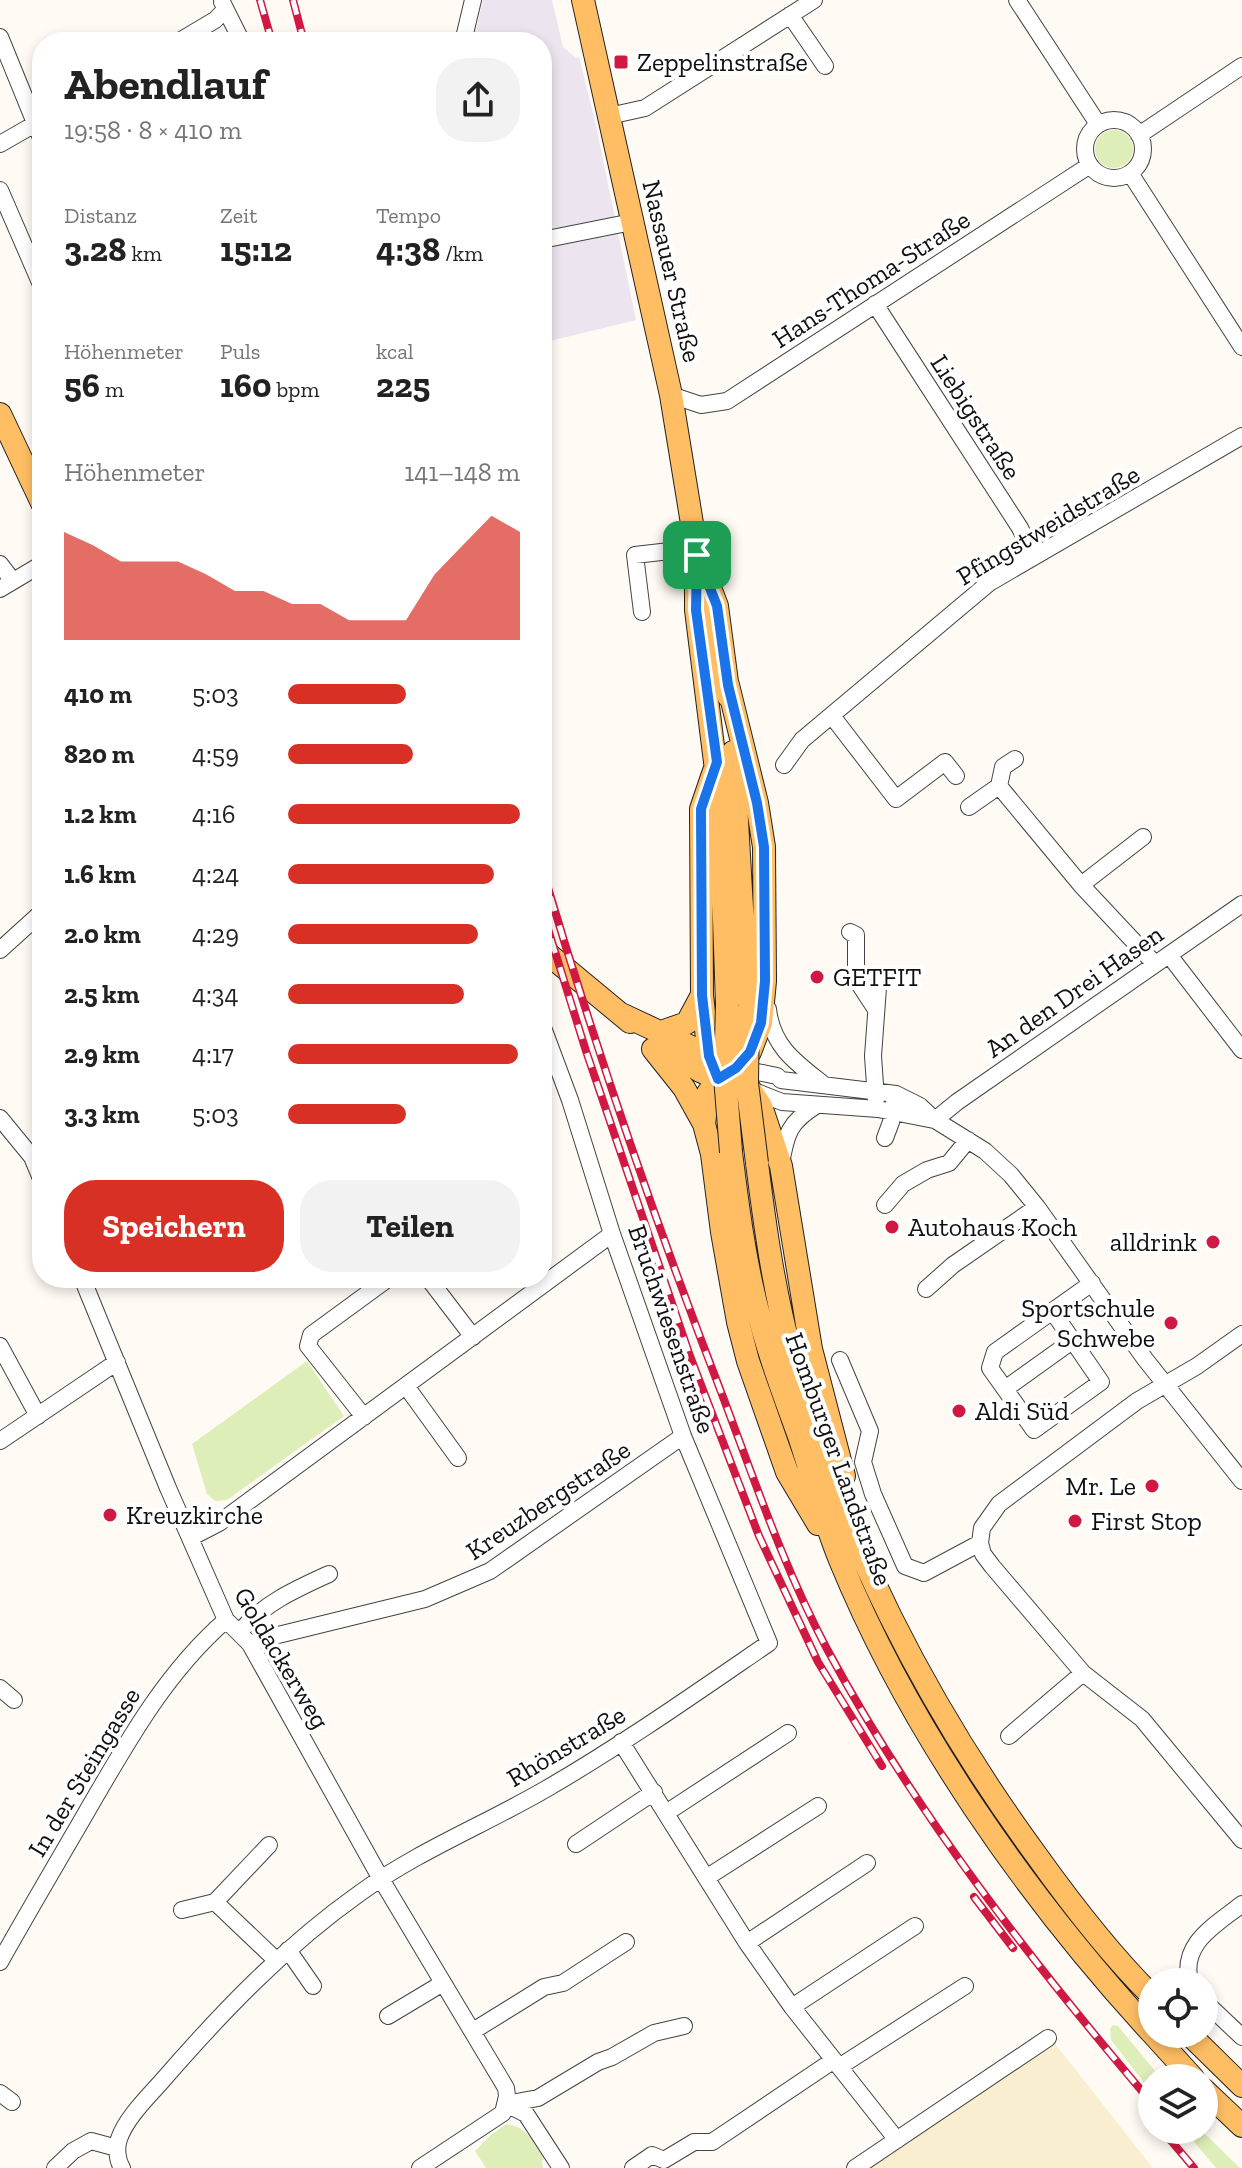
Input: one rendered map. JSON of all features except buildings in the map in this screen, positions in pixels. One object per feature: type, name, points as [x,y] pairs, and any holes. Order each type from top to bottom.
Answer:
[{"type":"main road","name":"Nassauer Straße","points":[[583,0],[671,395],[697,552],[696,610],[717,762],[737,1008],[757,1163]]},
{"type":"main road","points":[[0,414],[32,482]]},
{"type":"main road","name":"Nassauer Straße","points":[[697,552],[717,606],[728,685],[737,1008],[725,1077],[731,1152]]},
{"type":"main road","points":[[704,1124],[708,1093],[750,1052],[761,1023],[765,981],[764,847],[757,803],[728,685]]},
{"type":"main road","points":[[709,1056],[702,995],[701,809],[717,762]]},
{"type":"main road","points":[[552,957],[648,1038],[700,1071],[727,1073]]},
{"type":"main road","points":[[661,1032],[687,1023],[702,995]]},
{"type":"main road","points":[[619,1013],[709,1056],[727,1073],[753,1090],[761,1106],[781,1166],[811,1349],[862,1553]]},
{"type":"main road","points":[[619,1013],[669,1067],[704,1124],[712,1154],[738,1322],[748,1361],[787,1472],[840,1559]]},
{"type":"main road","name":"Homburger Landstraße","points":[[731,1152],[741,1231],[760,1320],[840,1559],[870,1625],[924,1727],[979,1816],[1050,1912],[1138,2017]]},
{"type":"main road","name":"Homburger Landstraße","points":[[757,1163],[768,1251],[791,1354],[823,1456],[887,1610],[941,1710],[996,1800],[1066,1897],[1138,1980]]},
{"type":"main road","name":"Homburger Landstraße","points":[[1165,2048],[1180,2064]]},
{"type":"main road","points":[[1203,2048],[1242,2086]]},
{"type":"main road","points":[[1218,2103],[1242,2126]]},
{"type":"street","points":[[465,32],[473,0]]},
{"type":"street","points":[[609,116],[645,108],[814,0]]},
{"type":"street","points":[[1017,0],[1098,124]]},
{"type":"street","points":[[195,32],[215,20],[223,5]]},
{"type":"street","points":[[223,5],[239,32]]},
{"type":"street","points":[[790,15],[825,66]]},
{"type":"street","points":[[0,37],[32,106]]},
{"type":"street","points":[[1139,135],[1242,66]]},
{"type":"street","points":[[1106,120],[1126,122],[1139,135],[1143,151],[1130,173],[1109,177],[1090,165],[1085,148],[1091,131],[1098,124],[1106,120]]},
{"type":"street","points":[[0,144],[32,125]]},
{"type":"street","name":"Hans-Thoma-Straße","points":[[671,395],[701,405],[727,401],[1090,165]]},
{"type":"street","points":[[1130,173],[1242,347]]},
{"type":"street","points":[[0,190],[32,264]]},
{"type":"street","points":[[552,238],[632,222]]},
{"type":"street","name":"Liebigstraße","points":[[875,304],[1020,528],[1034,557]]},
{"type":"street","name":"Pfingstweidstraße","points":[[784,765],[802,740],[977,592],[1242,436]]},
{"type":"street","points":[[642,612],[635,555],[697,552]]},
{"type":"street","points":[[0,564],[7,585],[32,570]]},
{"type":"street","points":[[832,716],[896,799],[945,762],[956,776]]},
{"type":"street","points":[[969,807],[999,786],[1003,767],[1015,759]]},
{"type":"street","points":[[999,786],[1081,885],[1162,960],[1242,1050]]},
{"type":"street","points":[[1081,885],[1143,837]]},
{"type":"street","name":"An den Drei Hasen","points":[[935,1120],[1242,904]]},
{"type":"street","points":[[0,950],[32,921]]},
{"type":"street","points":[[850,932],[856,935],[856,979],[875,1008]]},
{"type":"street","points":[[879,974],[873,1056],[875,1089],[885,1110],[885,1138]]},
{"type":"street","points":[[765,981],[769,1025],[777,1043],[824,1085]]},
{"type":"street","points":[[851,990],[866,1009],[869,1019],[867,1043],[873,1056]]},
{"type":"street","name":"Bruchwiesenstraße","points":[[552,1052],[683,1436],[769,1643]]},
{"type":"street","points":[[727,1073],[777,1076],[781,1080],[875,1089],[896,1094],[920,1106],[935,1120],[985,1151],[1011,1175],[1037,1207],[1165,1385],[1242,1481]]},
{"type":"street","points":[[753,1090],[782,1102],[885,1110],[935,1120]]},
{"type":"street","points":[[885,1110],[896,1094]]},
{"type":"street","points":[[781,1166],[786,1136],[800,1115],[817,1105]]},
{"type":"street","points":[[0,1118],[32,1157]]},
{"type":"street","points":[[885,1205],[903,1184],[927,1170],[949,1163],[968,1140]]},
{"type":"street","points":[[926,1289],[953,1265],[1037,1207]]},
{"type":"street","points":[[552,1278],[612,1234]]},
{"type":"street","points":[[1053,1312],[1101,1382],[1034,1430],[990,1368],[995,1352],[1092,1283]]},
{"type":"street","name":"Goldackerweg","points":[[86,1288],[226,1620],[244,1638],[381,1879],[506,2088],[506,2104]]},
{"type":"street","points":[[364,1417],[308,1346],[311,1335],[375,1288]]},
{"type":"street","points":[[436,1288],[473,1337]]},
{"type":"street","points":[[192,1537],[219,1523],[539,1288]]},
{"type":"street","points":[[1242,1334],[1197,1366],[1137,1401],[999,1504],[982,1528],[980,1543],[983,1554],[992,1566],[1083,1673],[1142,1719],[1242,1840]]},
{"type":"street","points":[[1005,1389],[1072,1341]]},
{"type":"street","points":[[0,1346],[38,1416]]},
{"type":"street","points":[[840,1360],[870,1431],[863,1462],[873,1494],[905,1566],[924,1573],[980,1543]]},
{"type":"street","points":[[0,1441],[117,1362]]},
{"type":"street","points":[[406,1386],[458,1458]]},
{"type":"street","name":"Kreuzbergstraße","points":[[244,1638],[274,1636],[425,1599],[466,1583],[514,1556],[683,1436]]},
{"type":"street","points":[[244,1638],[251,1617],[292,1591],[329,1574]]},
{"type":"street","name":"In der Steingasse","points":[[2,1952],[170,1678],[200,1643],[226,1620]]},
{"type":"street","name":"Rhönstraße","points":[[117,2148],[126,2126],[154,2091],[215,2022],[282,1955],[381,1879],[460,1832],[544,1791],[769,1643]]},
{"type":"street","points":[[1009,1736],[1083,1673]]},
{"type":"street","points":[[0,1688],[14,1700]]},
{"type":"street","points":[[666,1813],[788,1733]]},
{"type":"street","points":[[621,1742],[747,1943],[792,2007],[897,2140]]},
{"type":"street","points":[[576,1844],[654,1792]]},
{"type":"street","points":[[706,1878],[818,1806]]},
{"type":"street","points":[[182,1910],[215,1902],[269,1845]]},
{"type":"street","points":[[747,1943],[867,1863]]},
{"type":"street","points":[[215,1902],[282,1955],[313,1986]]},
{"type":"street","points":[[1189,1968],[1189,1955],[1195,1943],[1242,1904]]},
{"type":"street","points":[[792,2007],[915,1926]]},
{"type":"street","points":[[473,2031],[544,1987],[563,1983],[626,1942]]},
{"type":"street","points":[[388,2016],[443,1983]]},
{"type":"street","points":[[633,2168],[652,2155],[664,2160],[694,2142],[712,2142],[764,2107],[965,1986]]},
{"type":"street","points":[[1218,2014],[1242,2037]]},
{"type":"street","points":[[506,2104],[538,2098],[654,2033],[684,2026]]},
{"type":"street","points":[[855,2168],[1048,2038]]},
{"type":"street","points":[[420,2168],[497,2118],[506,2104]]},
{"type":"street","points":[[506,2104],[526,2114],[561,2168]]},
{"type":"street","points":[[55,2168],[73,2151],[91,2141],[117,2148],[122,2168]]},
{"type":"shaded area","points":[[483,0],[552,0],[563,47],[576,58],[579,57],[636,320],[552,341],[552,32],[475,32]]},
{"type":"shaded area","points":[[1048,2038],[1153,2168],[855,2168]]},
{"type":"green space","points":[[1114,130],[1128,135],[1133,149],[1128,163],[1114,168],[1100,163],[1095,149],[1100,135]]},
{"type":"green space","points":[[307,1361],[344,1416],[227,1500],[215,1501],[207,1494],[192,1444]]},
{"type":"green space","points":[[1113,2025],[1118,2026],[1149,2064],[1138,2064],[1138,2075],[1111,2040],[1110,2029]]},
{"type":"green space","points":[[506,2124],[519,2128],[533,2141],[545,2158],[543,2168],[486,2168],[475,2151]]},
{"type":"green space","points":[[1196,2144],[1215,2144],[1240,2168],[1216,2168]]},
{"type":"railway","points":[[260,0],[269,32]]},
{"type":"railway","points":[[293,0],[301,32]]},
{"type":"railway","points":[[552,901],[650,1201],[771,1525],[812,1619],[861,1710],[937,1828],[1020,1941],[1138,2086]]},
{"type":"railway","points":[[552,942],[690,1356],[759,1536],[818,1662],[882,1766]]},
{"type":"railway","points":[[974,1897],[1013,1948]]},
{"type":"railway","points":[[1174,2144],[1194,2168]]},
{"type":"place","name":"Zeppelinstraße","points":[[621,62]]},
{"type":"place","name":"GETFIT","points":[[817,977]]},
{"type":"place","name":"Autohaus Koch","points":[[892,1227]]},
{"type":"place","name":"alldrink","points":[[1213,1242]]},
{"type":"place","name":"Sportschule Schwebe","points":[[1171,1323]]},
{"type":"place","name":"Aldi Süd","points":[[959,1411]]},
{"type":"place","name":"Mr. Le","points":[[1152,1486]]},
{"type":"place","name":"Kreuzkirche","points":[[110,1515]]},
{"type":"place","name":"First Stop","points":[[1075,1521]]},
{"type":"route","points":[[697,555],[717,606],[728,685],[757,803],[764,847],[765,981],[761,1023],[750,1052],[736,1068],[718,1079],[709,1056],[702,995],[701,809],[717,762],[696,610],[697,555]]}]
